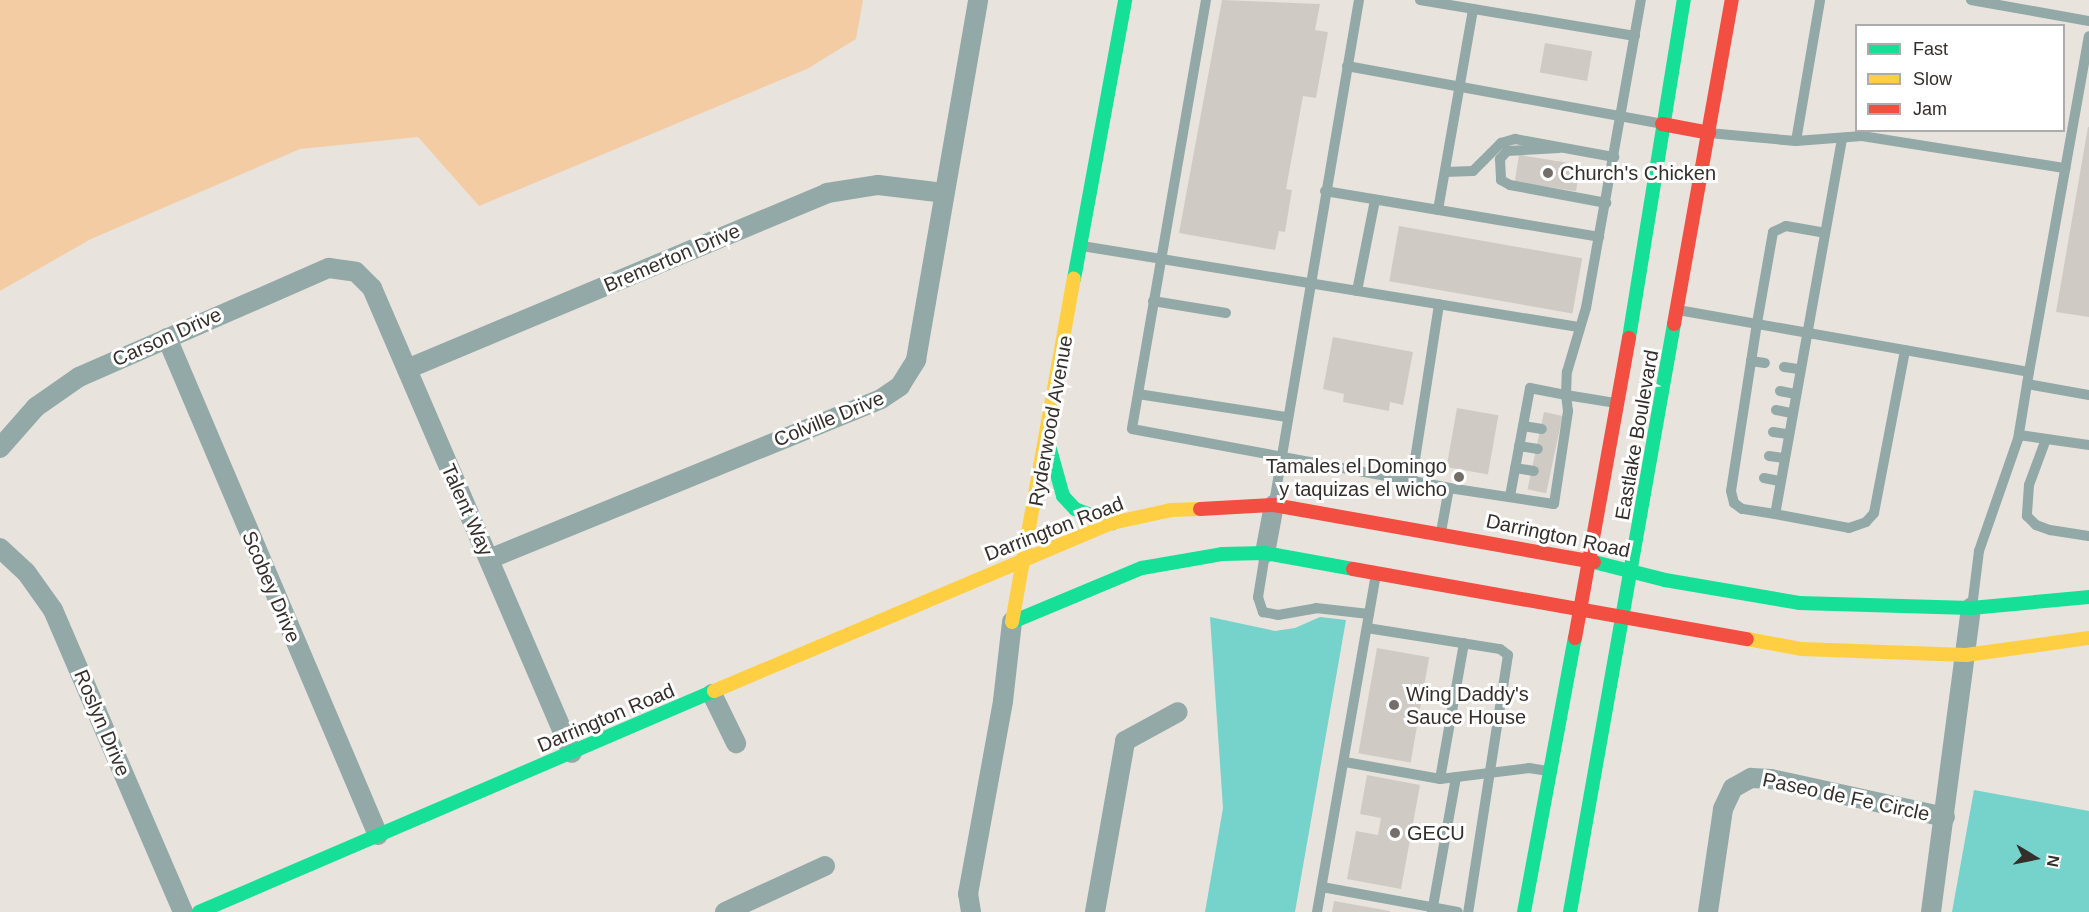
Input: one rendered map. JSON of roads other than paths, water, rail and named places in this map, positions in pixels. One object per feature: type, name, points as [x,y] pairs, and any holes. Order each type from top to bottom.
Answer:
[{"type":"main road","name":"Ryderwood Avenue","points":[[1012,622],[1048,440],[1125,0]]},
{"type":"main road","name":"Eastlake Boulevard","points":[[1524,912],[1618,403],[1684,0]]},
{"type":"main road","name":"Eastlake Boulevard","points":[[1570,912],[1732,0]]},
{"type":"main road","points":[[1662,124],[1709,133]]},
{"type":"main road","points":[[1048,440],[1064,496],[1075,509],[1112,524]]},
{"type":"main road","name":"Darrington Road","points":[[199,912],[712,694],[1024,558],[1112,524],[1171,510],[1274,506],[1441,532],[1588,560],[1632,572],[1799,603],[1971,608],[2089,597]]},
{"type":"main road","points":[[1012,622],[1142,568],[1222,554],[1265,553],[1802,649],[1966,656],[2089,638]]},
{"type":"street","name":"Colville Drive","points":[[489,559],[892,393],[910,374],[915,360],[978,0]]},
{"type":"street","name":"Bremerton Drive","points":[[407,369],[827,193],[878,185],[944,193]]},
{"type":"street","name":"Carson Drive","points":[[0,448],[36,407],[79,377],[329,268],[356,272]]},
{"type":"street","name":"Talent Way","points":[[356,272],[372,288],[572,753]]},
{"type":"street","name":"Scobey Drive","points":[[167,338],[378,835]]},
{"type":"street","points":[[1265,553],[1274,506]]},
{"type":"street","name":"Roslyn Drive","points":[[0,548],[26,572],[53,610],[183,912]]},
{"type":"street","points":[[1930,912],[1945,817],[1971,608]]},
{"type":"street","name":"Ryderwood Avenue","points":[[971,912],[968,894],[1003,701],[1012,622]]},
{"type":"street","points":[[712,694],[736,743]]},
{"type":"street","points":[[1095,912],[1125,741],[1178,712]]},
{"type":"street","name":"Paseo de Fe Circle","points":[[1708,912],[1723,808],[1733,788],[1751,778],[1771,778],[1945,817]]},
{"type":"street","points":[[725,912],[825,866]]},
{"type":"lane","points":[[1206,0],[1132,429],[1282,454],[1449,488],[1554,504],[1563,433],[1567,372],[1578,327],[1586,308],[1641,0]]},
{"type":"lane","points":[[1274,506],[1309,283],[1359,0]]},
{"type":"lane","points":[[1420,0],[1635,36]]},
{"type":"lane","points":[[1796,141],[1820,0]]},
{"type":"lane","points":[[1971,0],[2089,21]]},
{"type":"lane","points":[[1438,210],[1473,9]]},
{"type":"lane","points":[[1971,608],[1979,551],[2019,435],[2089,36]]},
{"type":"lane","points":[[1347,66],[1662,124]]},
{"type":"lane","points":[[1709,133],[1796,141],[1862,136],[2065,168]]},
{"type":"lane","points":[[1445,172],[1473,171],[1501,143],[1515,139],[1614,157]]},
{"type":"lane","points":[[1775,514],[1842,139]]},
{"type":"lane","points":[[1559,148],[1507,151],[1500,159],[1501,180],[1510,185],[1606,203]]},
{"type":"lane","points":[[1325,191],[1599,237]]},
{"type":"lane","points":[[1357,291],[1374,200]]},
{"type":"lane","points":[[1824,232],[1786,226],[1773,232],[1744,404],[1746,427],[1743,450],[1738,474],[1731,491],[1734,503],[1742,508],[1849,528],[1866,522],[1874,513],[1905,350]]},
{"type":"lane","points":[[1082,246],[1578,327]]},
{"type":"lane","points":[[1153,301],[1226,313]]},
{"type":"lane","points":[[1412,479],[1439,304]]},
{"type":"lane","points":[[1678,309],[2029,372]]},
{"type":"lane","points":[[1751,361],[1765,363]]},
{"type":"lane","points":[[1784,367],[1800,369]]},
{"type":"lane","points":[[2027,384],[2089,395]]},
{"type":"lane","points":[[1747,385],[1759,388]]},
{"type":"lane","points":[[1510,496],[1530,388],[1618,403]]},
{"type":"lane","points":[[1780,391],[1795,394]]},
{"type":"lane","points":[[1138,394],[1287,417]]},
{"type":"lane","points":[[1744,404],[1756,406]]},
{"type":"lane","points":[[1776,411],[1792,413]]},
{"type":"lane","points":[[1523,426],[1542,429]]},
{"type":"lane","points":[[1773,432],[1788,434]]},
{"type":"lane","points":[[2019,435],[2089,445]]},
{"type":"lane","points":[[2046,439],[2029,485],[2027,516],[2036,525],[2050,530],[2089,536]]},
{"type":"lane","points":[[1519,446],[1538,449]]},
{"type":"lane","points":[[1769,456],[1784,458]]},
{"type":"lane","points":[[1515,468],[1534,471]]},
{"type":"lane","points":[[1764,478],[1780,481]]},
{"type":"lane","points":[[1441,532],[1449,488]]},
{"type":"lane","points":[[1265,553],[1258,597],[1263,612],[1278,615],[1316,608],[1369,614]]},
{"type":"lane","points":[[1317,912],[1345,762],[1376,572]]},
{"type":"lane","points":[[1367,628],[1500,649],[1508,655],[1492,772],[1468,912]]},
{"type":"lane","points":[[1440,778],[1464,643]]},
{"type":"lane","points":[[1345,762],[1440,778],[1529,768],[1550,771]]},
{"type":"lane","points":[[1432,910],[1456,777]]},
{"type":"lane","points":[[1322,887],[1432,910],[1458,912]]},
{"type":"water","points":[[1210,617],[1275,631],[1295,628],[1320,617],[1346,620],[1295,912],[1205,912],[1223,808]]},
{"type":"water","points":[[1974,790],[2089,811],[2089,912],[1952,912]]},
{"type":"place","name":"Church's Chicken","points":[[1548,173]]},
{"type":"place","name":"Tamales el Domingo y taquizas el wicho","points":[[1459,477]]},
{"type":"place","name":"Wing Daddy's Sauce House","points":[[1394,705]]},
{"type":"place","name":"GECU","points":[[1395,833]]}]
